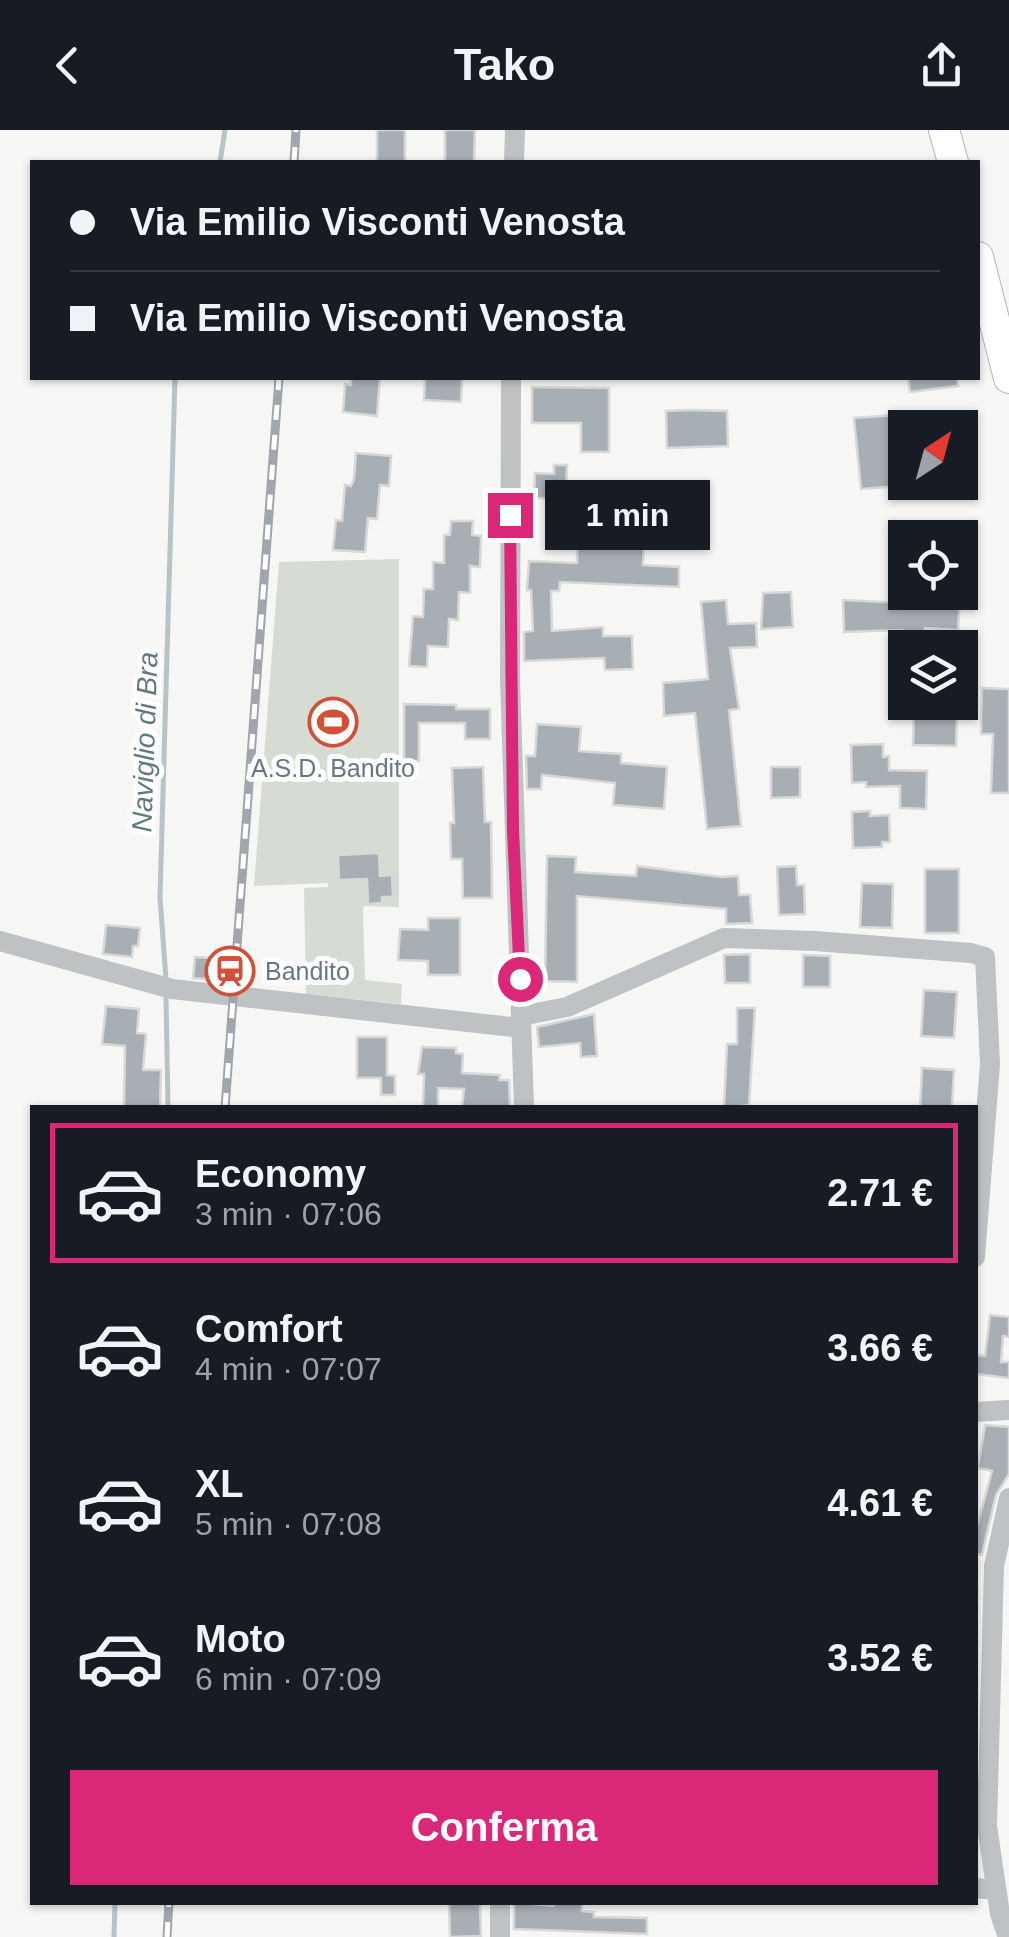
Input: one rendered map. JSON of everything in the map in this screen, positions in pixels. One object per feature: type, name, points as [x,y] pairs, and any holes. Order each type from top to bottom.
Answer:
[{"type":"main road","points":[[944,130],[952,160]]},
{"type":"main road","points":[[980,265],[1009,378]]},
{"type":"street","points":[[514,160],[515,130]]},
{"type":"street","points":[[511,380],[509,626],[524,1105]]},
{"type":"street","points":[[0,941],[166,988],[521,1022],[567,1007],[724,938],[971,953],[985,958],[988,967],[990,1044],[978,1214]]},
{"type":"street","points":[[978,1412],[1009,1410]]},
{"type":"street","points":[[1008,1937],[985,1889],[984,1562],[1009,1498]]},
{"type":"street","points":[[500,1905],[500,1937]]},
{"type":"shaded area","name":"A.S.D. Bandito","points":[[399,559],[399,907],[364,906],[363,912],[365,980],[402,984],[401,1004],[306,994],[304,888],[328,887],[328,883],[254,886],[279,562]]},
{"type":"building","points":[[377,130],[405,130],[405,160],[377,160]]},
{"type":"building","points":[[445,130],[475,130],[474,160],[445,160]]},
{"type":"building","points":[[351,380],[380,380],[377,416],[343,412],[345,384],[351,385]]},
{"type":"building","points":[[425,380],[462,380],[461,402],[424,400]]},
{"type":"building","points":[[908,380],[957,380],[958,386],[910,392]]},
{"type":"building","points":[[532,387],[609,388],[609,452],[581,452],[581,423],[532,423]]},
{"type":"building","points":[[666,411],[727,411],[728,446],[667,448]]},
{"type":"building","points":[[888,416],[888,487],[861,489],[854,418]]},
{"type":"building","points":[[356,453],[391,456],[389,486],[380,485],[377,519],[368,518],[365,552],[333,550],[336,520],[342,521],[345,485],[351,486],[354,479]]},
{"type":"building","points":[[554,465],[567,465],[566,499],[534,498],[535,473],[554,474]]},
{"type":"building","points":[[578,513],[635,515],[635,520],[645,520],[643,565],[679,567],[679,587],[560,582],[559,591],[551,591],[552,631],[603,627],[603,636],[632,636],[633,669],[605,670],[604,658],[524,661],[524,632],[533,631],[531,590],[527,590],[529,561],[577,563]]},
{"type":"building","points":[[451,521],[473,521],[472,535],[481,536],[480,567],[470,566],[470,593],[459,592],[458,620],[449,619],[448,647],[428,646],[427,667],[409,666],[413,616],[423,617],[424,589],[433,589],[433,562],[444,563],[444,535],[450,535]]},
{"type":"building","points":[[791,592],[793,627],[761,629],[763,593]]},
{"type":"building","points":[[726,600],[728,624],[756,623],[757,647],[730,648],[739,709],[729,710],[741,826],[707,829],[695,713],[664,716],[663,683],[708,679],[701,602]]},
{"type":"building","points":[[843,600],[888,602],[888,610],[959,610],[958,630],[844,632]]},
{"type":"building","points":[[982,688],[1009,689],[1009,793],[991,793],[993,734],[981,734]]},
{"type":"building","points":[[404,704],[490,709],[490,739],[465,739],[465,723],[419,723],[419,761],[404,761]]},
{"type":"building","points":[[914,720],[957,720],[956,746],[913,745]]},
{"type":"building","points":[[537,724],[581,727],[579,751],[621,754],[621,763],[667,767],[664,809],[613,805],[615,783],[542,775],[541,789],[527,789],[526,756],[535,756]]},
{"type":"building","points":[[883,744],[883,757],[889,756],[889,770],[927,771],[926,809],[900,808],[900,786],[866,787],[866,782],[852,783],[851,745]]},
{"type":"building","points":[[483,767],[485,822],[491,822],[492,898],[463,898],[462,859],[451,859],[452,768]]},
{"type":"building","points":[[771,767],[800,767],[800,797],[771,798]]},
{"type":"building","points":[[870,811],[870,816],[889,815],[890,842],[882,842],[882,847],[853,848],[852,812]]},
{"type":"building","points":[[379,853],[380,876],[392,875],[393,897],[368,904],[367,879],[339,880],[338,855]]},
{"type":"building","points":[[547,856],[576,857],[575,872],[636,876],[637,866],[738,876],[739,895],[750,895],[752,923],[726,924],[726,909],[577,896],[577,982],[545,981]]},
{"type":"building","points":[[796,866],[797,885],[804,885],[805,914],[779,915],[777,867]]},
{"type":"building","points":[[925,869],[959,869],[959,933],[925,933]]},
{"type":"building","points":[[862,883],[893,884],[892,928],[860,927]]},
{"type":"building","points":[[428,918],[460,918],[460,975],[428,975],[428,961],[398,960],[400,929],[428,930]]},
{"type":"building","points":[[106,925],[140,928],[132,957],[103,954]]},
{"type":"building","points":[[750,954],[750,983],[725,983],[724,955]]},
{"type":"building","points":[[803,955],[830,956],[830,987],[803,987]]},
{"type":"building","points":[[195,957],[228,959],[226,981],[193,978]]},
{"type":"building","points":[[924,990],[957,992],[954,1038],[921,1036]]},
{"type":"building","points":[[106,1006],[139,1009],[137,1033],[146,1034],[143,1070],[161,1070],[160,1105],[124,1105],[125,1046],[102,1044]]},
{"type":"building","points":[[737,1008],[755,1008],[749,1105],[724,1105],[727,1044],[737,1044]]},
{"type":"building","points":[[594,1014],[597,1056],[581,1057],[580,1043],[539,1047],[537,1027]]},
{"type":"building","points":[[357,1037],[387,1037],[387,1075],[395,1076],[395,1095],[381,1095],[381,1078],[357,1078]]},
{"type":"building","points":[[422,1047],[456,1048],[456,1053],[463,1054],[462,1073],[500,1075],[499,1080],[509,1080],[510,1105],[462,1105],[464,1089],[438,1088],[438,1105],[423,1105],[424,1074],[418,1074]]},
{"type":"building","points":[[922,1068],[954,1070],[952,1105],[920,1105]]},
{"type":"building","points":[[990,1315],[1009,1317],[1009,1337],[1003,1336],[1001,1362],[1009,1362],[1009,1378],[978,1374],[978,1355],[985,1356]]},
{"type":"building","points":[[985,1425],[1009,1427],[1009,1474],[996,1495],[982,1555],[978,1554],[978,1523],[992,1471],[978,1468]]},
{"type":"building","points":[[449,1905],[480,1905],[481,1936],[450,1937]]},
{"type":"building","points":[[514,1905],[582,1905],[582,1911],[594,1912],[594,1917],[647,1918],[647,1934],[514,1929]]},
{"type":"waterway","name":"Naviglio di Bra","points":[[220,160],[225,130]]},
{"type":"waterway","name":"Naviglio di Bra","points":[[166,980],[160,897],[175,380]]},
{"type":"waterway","name":"Naviglio di Bra","points":[[166,996],[168,1105]]},
{"type":"waterway","name":"Naviglio di Bra","points":[[114,1937],[115,1905]]},
{"type":"railway","points":[[294,160],[296,130]]},
{"type":"railway","points":[[225,1105],[279,380]]},
{"type":"railway","points":[[167,1937],[169,1905]]},
{"type":"place","name":"A.S.D. Bandito","points":[[333,722]]},
{"type":"place","name":"Bandito","points":[[230,971]]},
{"type":"route","points":[[510,515],[513,830],[520,979]]}]
